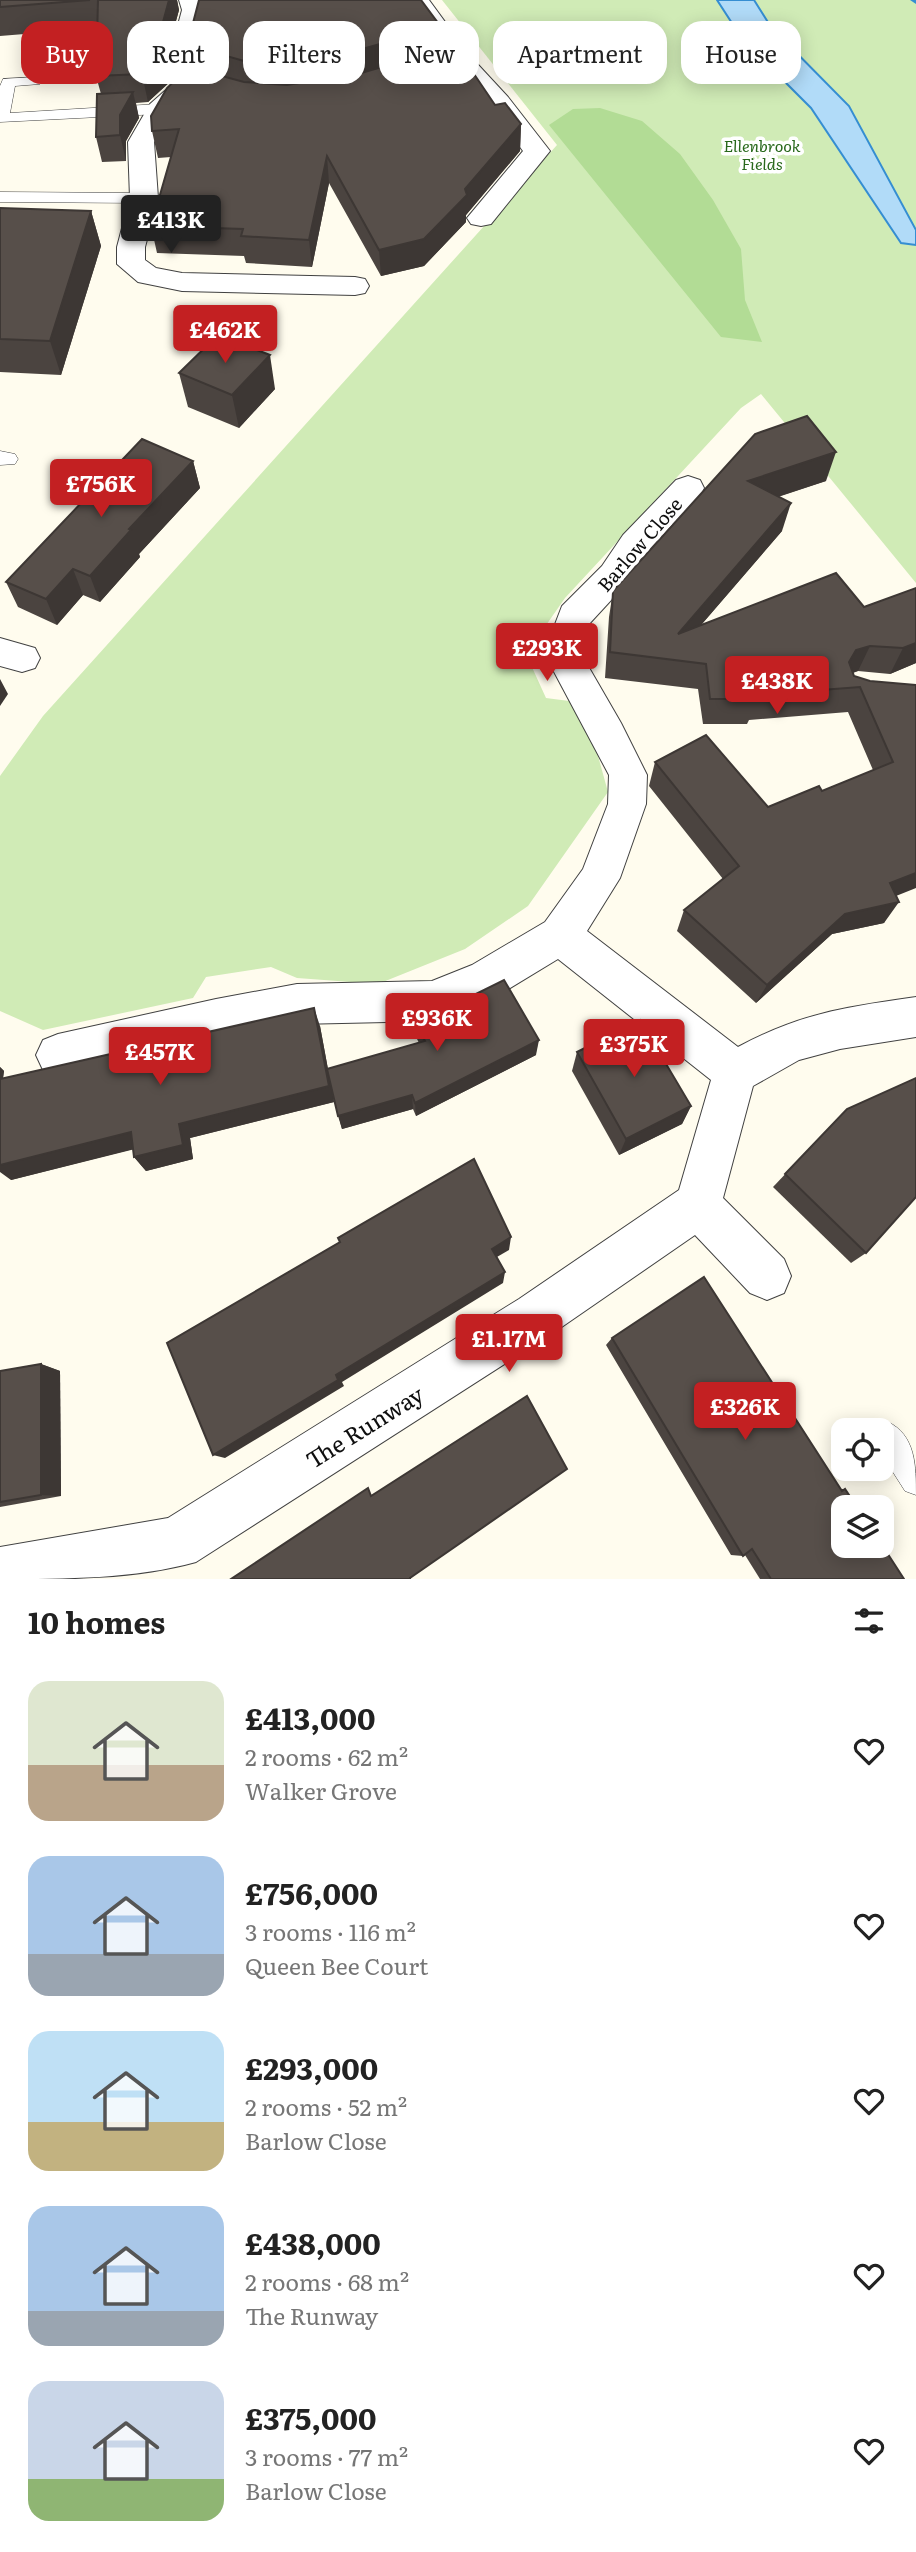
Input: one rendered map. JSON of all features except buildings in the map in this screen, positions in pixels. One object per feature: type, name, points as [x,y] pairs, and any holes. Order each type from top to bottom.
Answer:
[{"type":"street","points":[[191,0],[194,10],[191,21]]},
{"type":"street","points":[[417,0],[432,21]]},
{"type":"street","points":[[479,80],[537,151],[481,218]]},
{"type":"street","points":[[187,84],[159,109],[141,142],[144,198],[131,247],[131,264],[148,276],[182,282],[355,286]]},
{"type":"street","points":[[196,84],[245,97]]},
{"type":"street","name":"Barlow Close","points":[[58,1055],[216,1019],[297,1004],[432,1001],[487,979],[560,936],[600,878],[627,804],[628,775],[596,710],[562,653],[574,616],[614,575],[635,544],[688,488]]},
{"type":"street","points":[[560,936],[734,1072]]},
{"type":"street","points":[[767,1276],[698,1205],[734,1072],[790,1042],[840,1028],[916,1017]]},
{"type":"street","name":"The Runway","points":[[0,1574],[177,1543],[536,1316],[698,1205]]},
{"type":"lane","points":[[21,82],[8,82],[2,117],[159,109]]},
{"type":"lane","points":[[0,197],[144,198]]},
{"type":"lane","points":[[894,1446],[916,1480]]},
{"type":"green space","name":"Ellenbrook Fields","points":[[442,0],[916,0],[916,583],[761,394],[741,408],[565,598],[526,654],[546,698],[569,701],[592,734],[608,792],[528,906],[465,949],[378,984],[297,978],[271,967],[206,977],[193,998],[43,1030],[0,1011],[0,776],[43,716],[557,145],[509,84],[667,84],[667,21],[493,21],[493,64],[479,47],[479,21],[459,21]]},
{"type":"green space","points":[[600,108],[642,121],[680,154],[713,200],[741,249],[745,300],[762,342],[721,337],[549,125],[573,109]]},
{"type":"water","points":[[717,0],[754,0],[767,21],[731,21]]},
{"type":"water","points":[[801,57],[849,106],[916,230],[916,245],[901,243],[811,108],[787,84],[801,84]]}]
